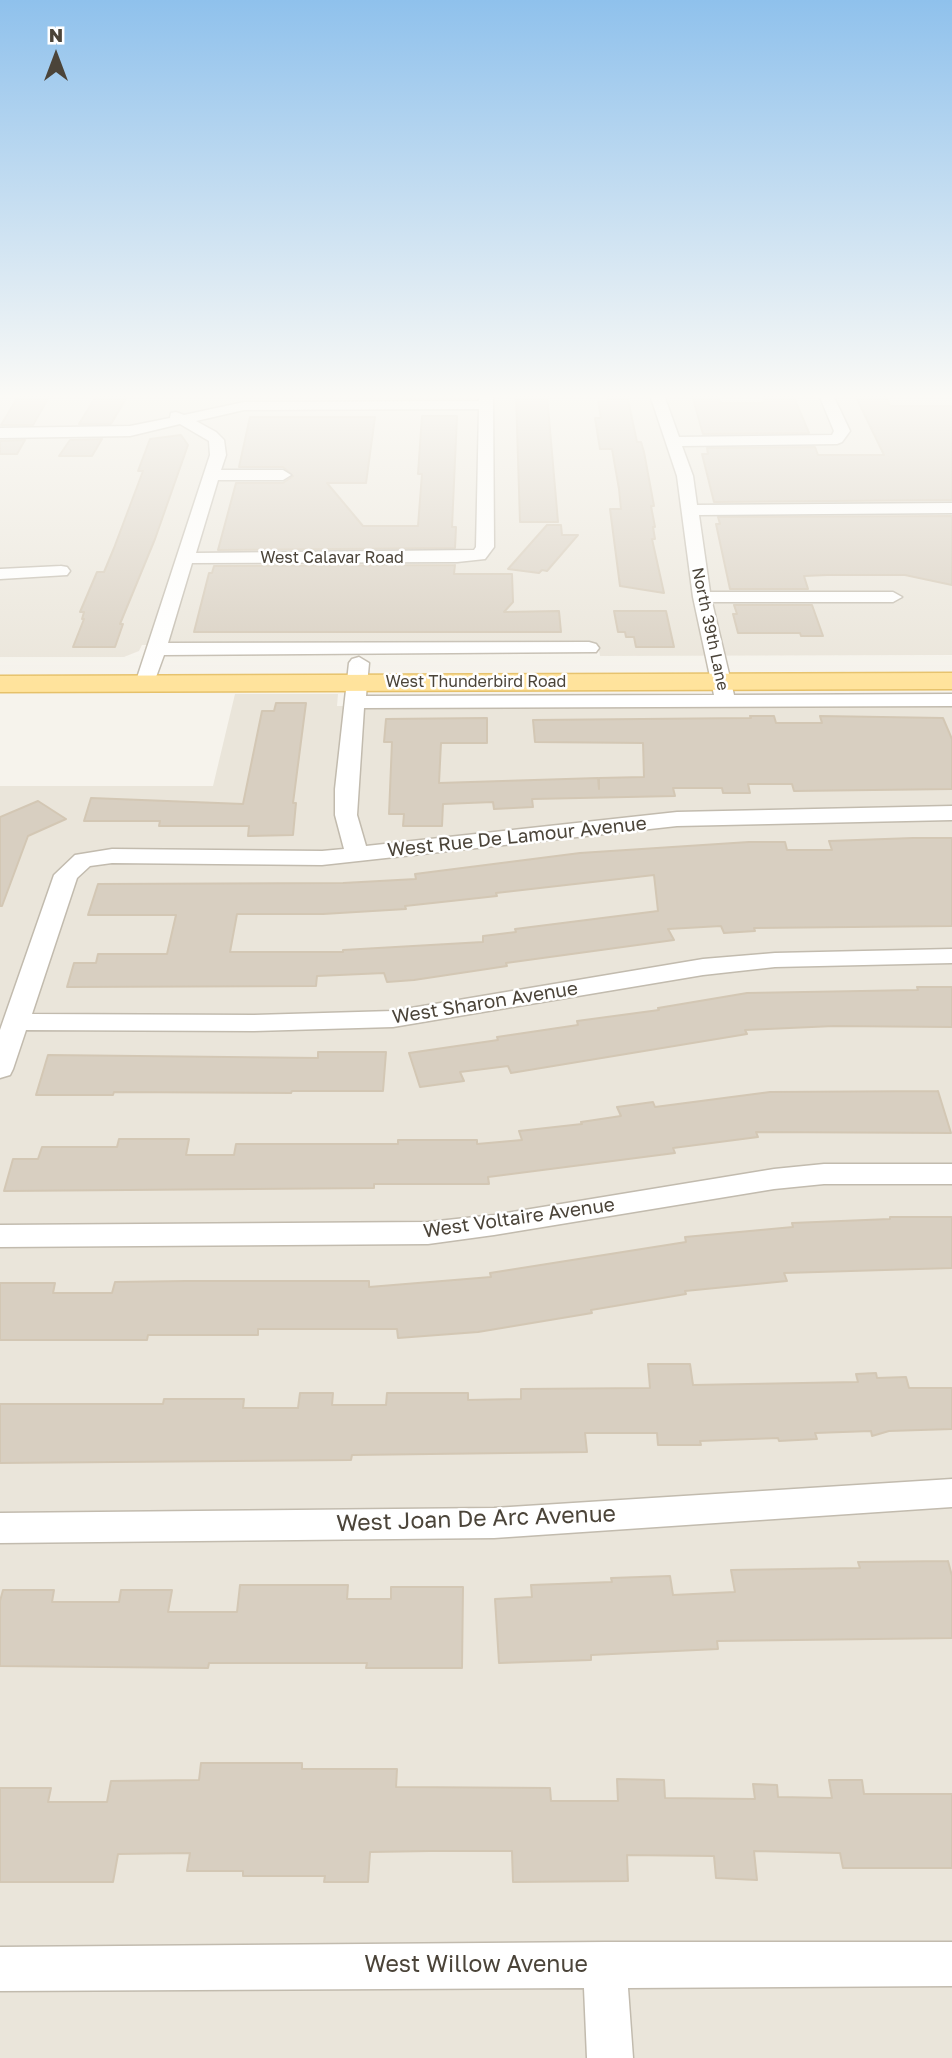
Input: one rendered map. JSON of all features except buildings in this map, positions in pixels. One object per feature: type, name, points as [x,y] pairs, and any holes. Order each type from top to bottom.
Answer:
[{"type":"main road","name":"West Thunderbird Road","points":[[357,682],[566,663],[721,682],[952,662]]},
{"type":"main road","name":"West Thunderbird Road","points":[[0,664],[151,666],[357,682],[952,681]]},
{"type":"main road","name":"West Thunderbird Road","points":[[0,684],[151,666]]},
{"type":"street","points":[[151,666],[206,491]]},
{"type":"street","points":[[479,555],[485,547],[485,491]]},
{"type":"street","name":"North 39th Lane","points":[[687,491],[702,597],[721,682]]},
{"type":"street","points":[[690,510],[836,511],[952,508]]},
{"type":"street","name":"West Calavar Road","points":[[184,558],[457,558],[479,555]]},
{"type":"street","points":[[0,574],[61,571]]},
{"type":"street","points":[[702,597],[893,597]]},
{"type":"street","name":"West Thunderbird Road","points":[[540,648],[566,663]]},
{"type":"street","name":"West Thunderbird Road","points":[[151,666],[589,648]]},
{"type":"street","points":[[357,682],[346,789],[346,815],[357,855]]},
{"type":"street","name":"West Thunderbird Road","points":[[721,682],[952,700]]},
{"type":"street","name":"West Rue De Lamour Avenue","points":[[16,1022],[66,875],[83,860],[112,856],[322,858],[677,819],[952,813]]},
{"type":"street","name":"West Sharon Avenue","points":[[16,1022],[254,1023],[393,1019],[703,967],[775,960],[952,956]]},
{"type":"street","points":[[0,1069],[16,1022]]},
{"type":"street","name":"West Voltaire Avenue","points":[[0,1236],[428,1233],[494,1225],[774,1179],[824,1174],[952,1174]]},
{"type":"street","name":"West Joan De Arc Avenue","points":[[0,1528],[494,1523],[952,1493]]},
{"type":"street","points":[[605,1964],[610,2058]]},
{"type":"street","name":"West Willow Avenue","points":[[0,1969],[952,1964]]},
{"type":"shaded area","points":[[0,491],[952,491],[952,655],[600,656],[598,645],[142,645],[139,651],[124,657],[0,657]]},
{"type":"shaded area","points":[[235,694],[338,694],[337,706],[952,704],[952,2058],[0,2058],[0,786],[213,786]]}]
